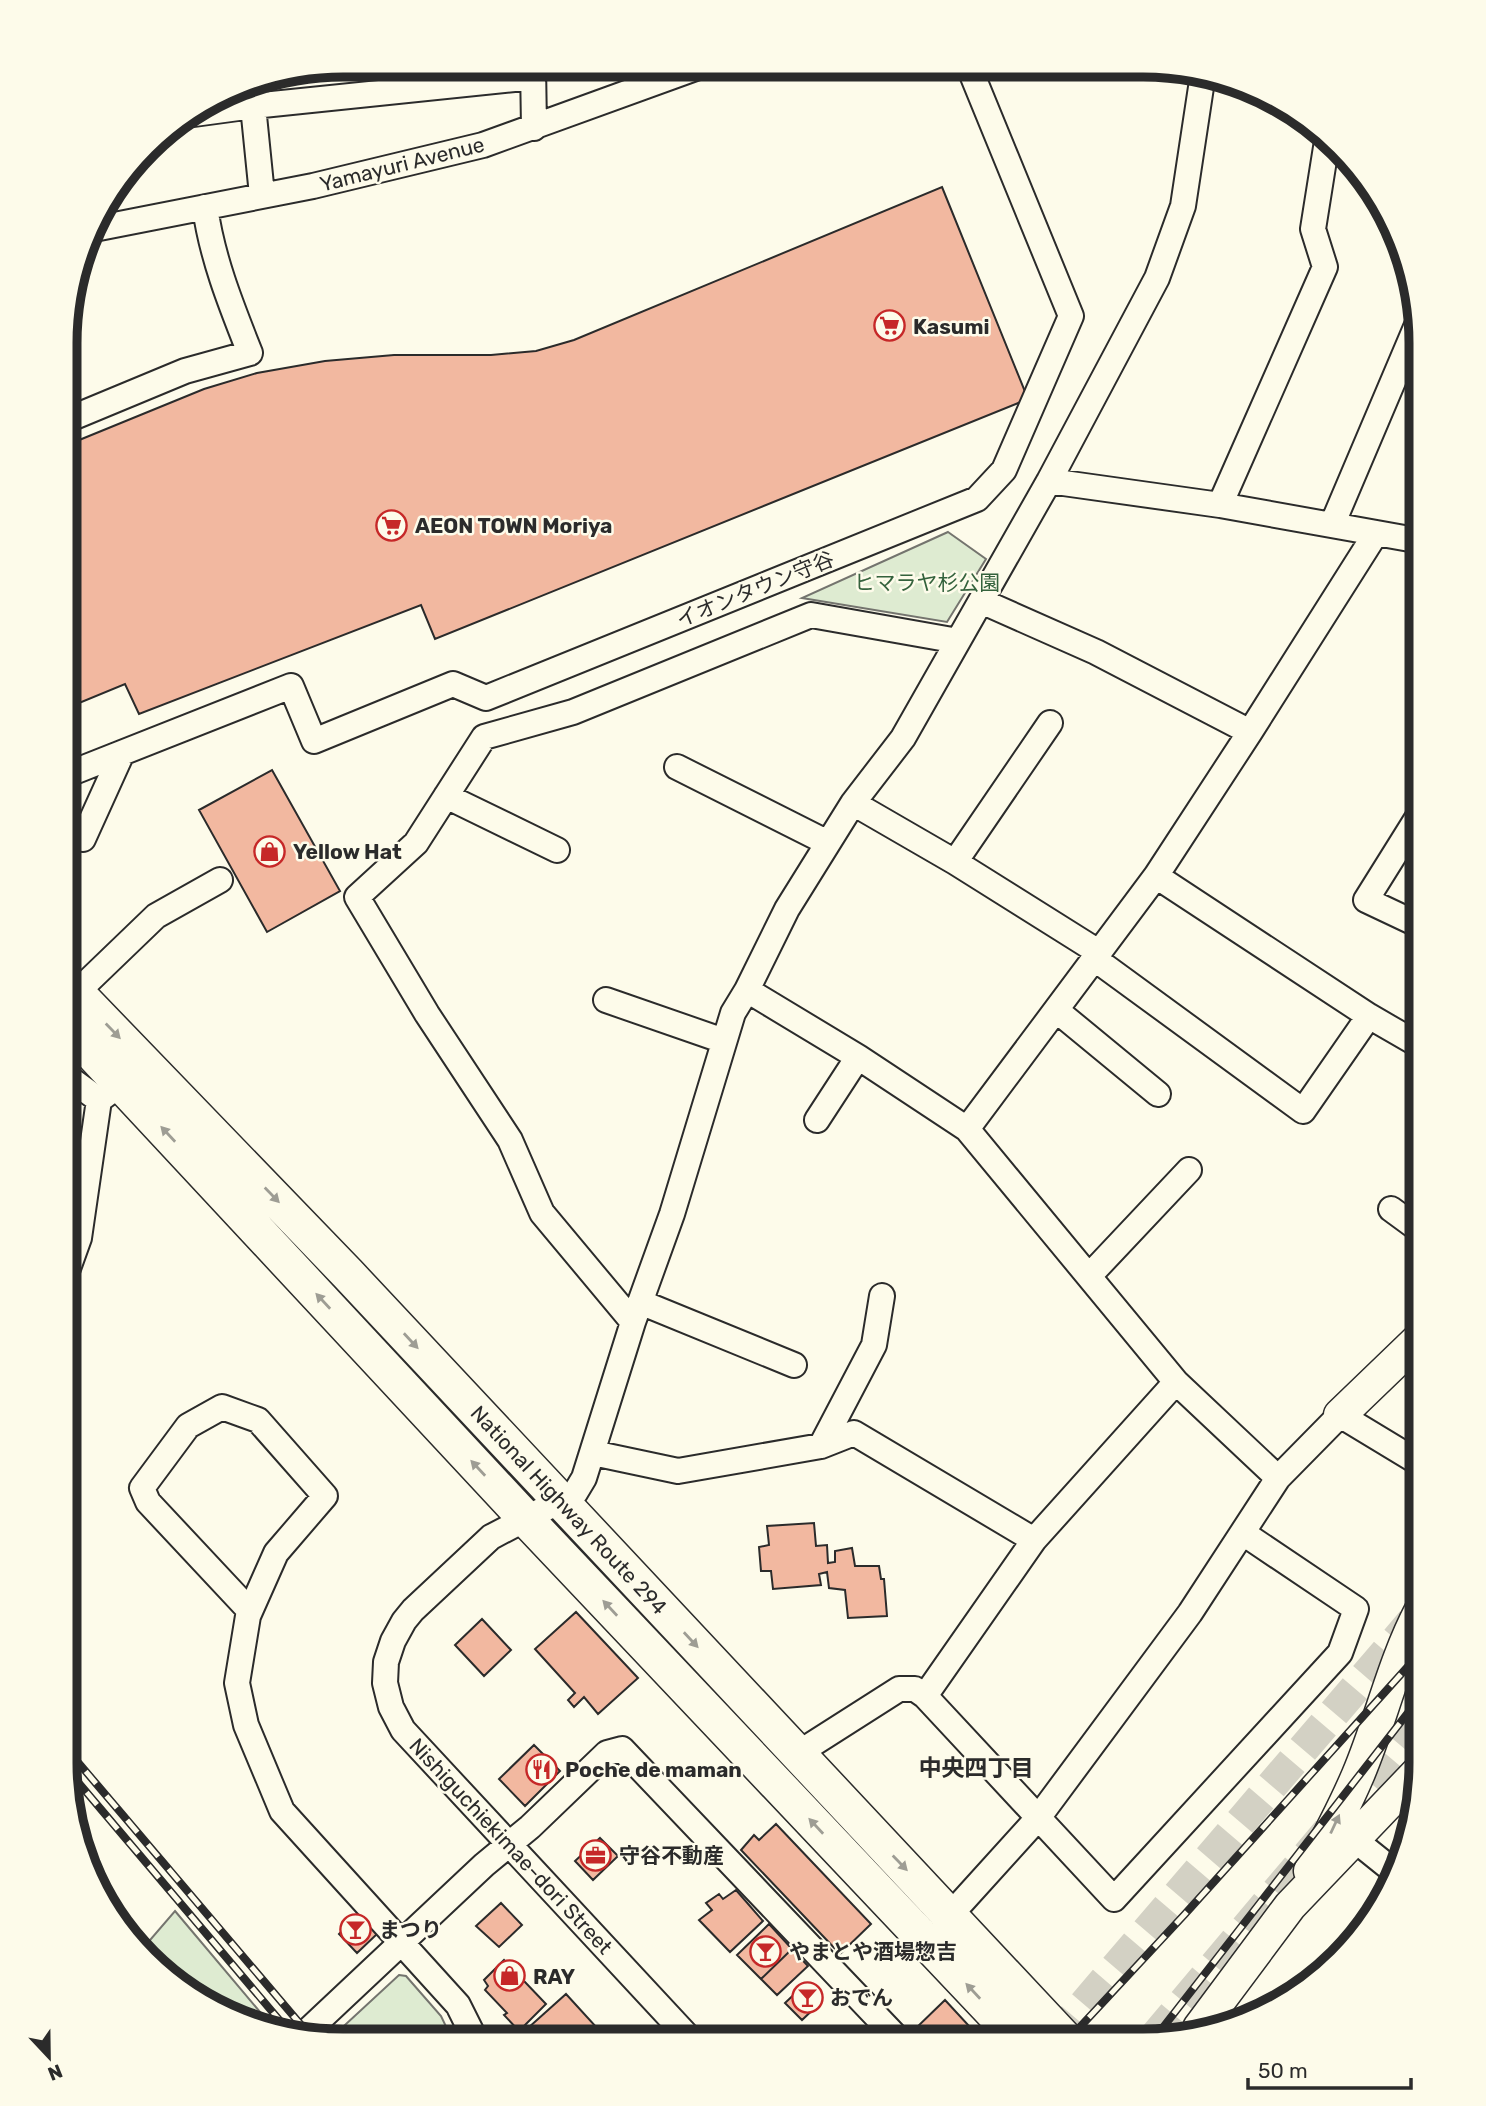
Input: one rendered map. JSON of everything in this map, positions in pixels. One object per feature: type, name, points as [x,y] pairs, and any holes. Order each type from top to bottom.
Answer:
[{"type":"highway","name":"National Highway Route 294","points":[[77,1013],[122,1083],[525,1518],[1009,2029]]},
{"type":"highway","name":"National Highway Route 294","points":[[122,1083],[348,1274],[1057,2029]]},
{"type":"main road","points":[[1340,1415],[1409,1349]]},
{"type":"main road","points":[[1203,2022],[1290,1906],[1331,1833],[1358,1774],[1400,1652],[1409,1634]]},
{"type":"main road","points":[[1290,1906],[1408,1783]]},
{"type":"street","points":[[213,111],[485,77]]},
{"type":"street","points":[[533,77],[534,128]]},
{"type":"street","name":"Yamayuri Avenue","points":[[104,227],[424,161],[534,128],[665,77]]},
{"type":"street","name":"イオンタウン守谷","points":[[77,770],[291,686],[314,741],[453,684],[486,698],[977,499],[1004,471],[1072,316],[974,77]]},
{"type":"street","name":"Nishiguchiekimae-dori Street","points":[[681,2029],[403,1730],[391,1707],[385,1683],[386,1662],[393,1642],[412,1610],[491,1537],[575,1493],[584,1478],[637,1312],[672,1214],[733,1013],[787,909],[853,803],[903,738],[1049,481],[1157,278],[1183,206],[1202,84]]},
{"type":"street","points":[[255,92],[253,106],[262,195]]},
{"type":"street","points":[[1220,505],[1325,267],[1313,229],[1326,150]]},
{"type":"street","points":[[77,416],[185,371],[250,353],[211,243],[205,206]]},
{"type":"street","points":[[1332,525],[1409,344]]},
{"type":"street","points":[[1049,481],[1220,505],[1409,539]]},
{"type":"street","points":[[967,1129],[1156,876],[1251,732],[1376,533]]},
{"type":"street","points":[[981,601],[1096,652],[1251,732]]},
{"type":"street","points":[[794,1365],[637,1312],[542,1213],[510,1140],[427,1014],[358,897],[416,843],[484,737],[573,712],[811,615],[958,641]]},
{"type":"street","points":[[955,862],[1050,723]]},
{"type":"street","points":[[83,839],[122,752]]},
{"type":"street","points":[[677,766],[828,843]]},
{"type":"street","points":[[446,796],[557,850]]},
{"type":"street","points":[[853,803],[955,862],[1098,956],[1303,1111],[1369,1016]]},
{"type":"street","points":[[1409,832],[1366,900],[1409,920]]},
{"type":"street","points":[[1156,876],[1369,1016],[1409,1036]]},
{"type":"street","points":[[77,992],[156,916],[220,880]]},
{"type":"street","points":[[747,990],[858,1056],[967,1129],[1176,1382],[1278,1478]]},
{"type":"street","points":[[606,1000],[724,1041]]},
{"type":"street","points":[[1056,1010],[1158,1094]]},
{"type":"street","points":[[817,1120],[858,1056]]},
{"type":"street","points":[[77,1077],[122,1083],[77,1244]]},
{"type":"street","points":[[1090,1275],[1189,1170]]},
{"type":"street","points":[[1391,1209],[1409,1222]]},
{"type":"street","points":[[821,1446],[874,1345],[882,1296]]},
{"type":"street","points":[[925,1696],[1034,1540],[1176,1382]]},
{"type":"street","points":[[250,1611],[148,1502],[142,1489],[188,1426],[222,1407],[258,1420],[325,1496],[276,1553],[250,1611],[237,1683],[246,1725],[264,1773],[282,1811],[458,2005],[470,2029]]},
{"type":"street","points":[[962,1902],[1038,1818],[1190,1614],[1278,1478],[1340,1415],[1409,1457]]},
{"type":"street","points":[[593,1453],[678,1471],[821,1446],[854,1433],[1034,1540]]},
{"type":"street","points":[[797,1754],[899,1689],[915,1689],[925,1696],[1114,1899],[1340,1653],[1356,1609],[1243,1533]]},
{"type":"street","points":[[311,2027],[607,1753],[622,1749],[889,2029]]},
{"type":"street","points":[[1355,1840],[1388,1867]]},
{"type":"green space","name":"ヒマラヤ杉公園","points":[[948,532],[986,559],[947,622],[802,598]]},
{"type":"green space","points":[[175,1911],[264,2017],[226,2002],[195,1984],[148,1943]]},
{"type":"green space","points":[[399,1975],[406,1976],[441,2016],[447,2029],[343,2029],[341,2029]]},
{"type":"building","name":"AEON TOWN Moriya","points":[[942,187],[1028,399],[435,639],[421,605],[139,714],[125,684],[77,704],[77,441],[204,389],[257,373],[325,361],[394,355],[491,355],[536,351],[574,340]]},
{"type":"building","name":"Yellow Hat","points":[[272,770],[340,891],[267,932],[199,810]]},
{"type":"building","points":[[814,1523],[816,1546],[827,1545],[828,1563],[835,1562],[835,1551],[852,1548],[855,1566],[879,1566],[881,1579],[884,1579],[887,1616],[848,1618],[845,1590],[829,1588],[827,1572],[819,1574],[821,1585],[773,1589],[771,1571],[761,1571],[759,1547],[769,1545],[767,1526]]},
{"type":"building","points":[[576,1612],[638,1678],[598,1714],[584,1697],[574,1707],[568,1700],[575,1693],[535,1649]]},
{"type":"building","points":[[482,1619],[511,1650],[484,1676],[455,1645]]},
{"type":"building","points":[[534,1745],[560,1771],[525,1806],[499,1779]]},
{"type":"building","points":[[776,1824],[871,1924],[840,1954],[741,1850],[754,1835],[759,1840]]},
{"type":"building","points":[[600,1838],[618,1856],[593,1880],[575,1861]]},
{"type":"building","points":[[736,1890],[763,1921],[730,1952],[699,1920],[712,1910],[706,1903],[719,1894],[723,1899]]},
{"type":"building","points":[[501,1903],[522,1925],[499,1947],[476,1926]]},
{"type":"building","points":[[356,1916],[360,1916],[377,1934],[357,1953],[339,1934]]},
{"type":"building","points":[[769,1924],[792,1949],[761,1979],[737,1955]]},
{"type":"building","points":[[792,1949],[808,1966],[777,1995],[761,1979]]},
{"type":"building","points":[[504,1960],[546,2004],[521,2029],[517,2029],[504,2015],[507,2013],[485,1990],[488,1986],[484,1980]]},
{"type":"building","points":[[803,1986],[820,2003],[802,2020],[785,2003]]},
{"type":"building","points":[[566,1994],[598,2029],[529,2029]]},
{"type":"building","points":[[945,2000],[972,2029],[915,2029]]},
{"type":"tunnel","points":[[1063,2029],[1409,1626]]},
{"type":"tunnel","points":[[1162,2028],[1409,1735]]},
{"type":"railway","points":[[1078,2029],[1409,1665]]},
{"type":"railway","points":[[1163,2028],[1409,1711]]},
{"type":"railway","points":[[77,1761],[302,2026]]},
{"type":"railway","points":[[78,1782],[281,2022]]},
{"type":"place","name":"Kasumi","points":[[890,326]]},
{"type":"place","name":"AEON TOWN Moriya","points":[[392,525]]},
{"type":"place","name":"Yellow Hat","points":[[270,851]]},
{"type":"place","name":"Poche de maman","points":[[542,1769]]},
{"type":"place","name":"守谷不動産","points":[[596,1855]]},
{"type":"place","name":"まつり","points":[[356,1929]]},
{"type":"place","name":"やまとや酒場惣吉","points":[[766,1951]]},
{"type":"place","name":"RAY","points":[[510,1976]]},
{"type":"place","name":"おでん","points":[[807,1997]]},
{"type":"district","name":"中央四丁目","points":[[976,1768]]}]
